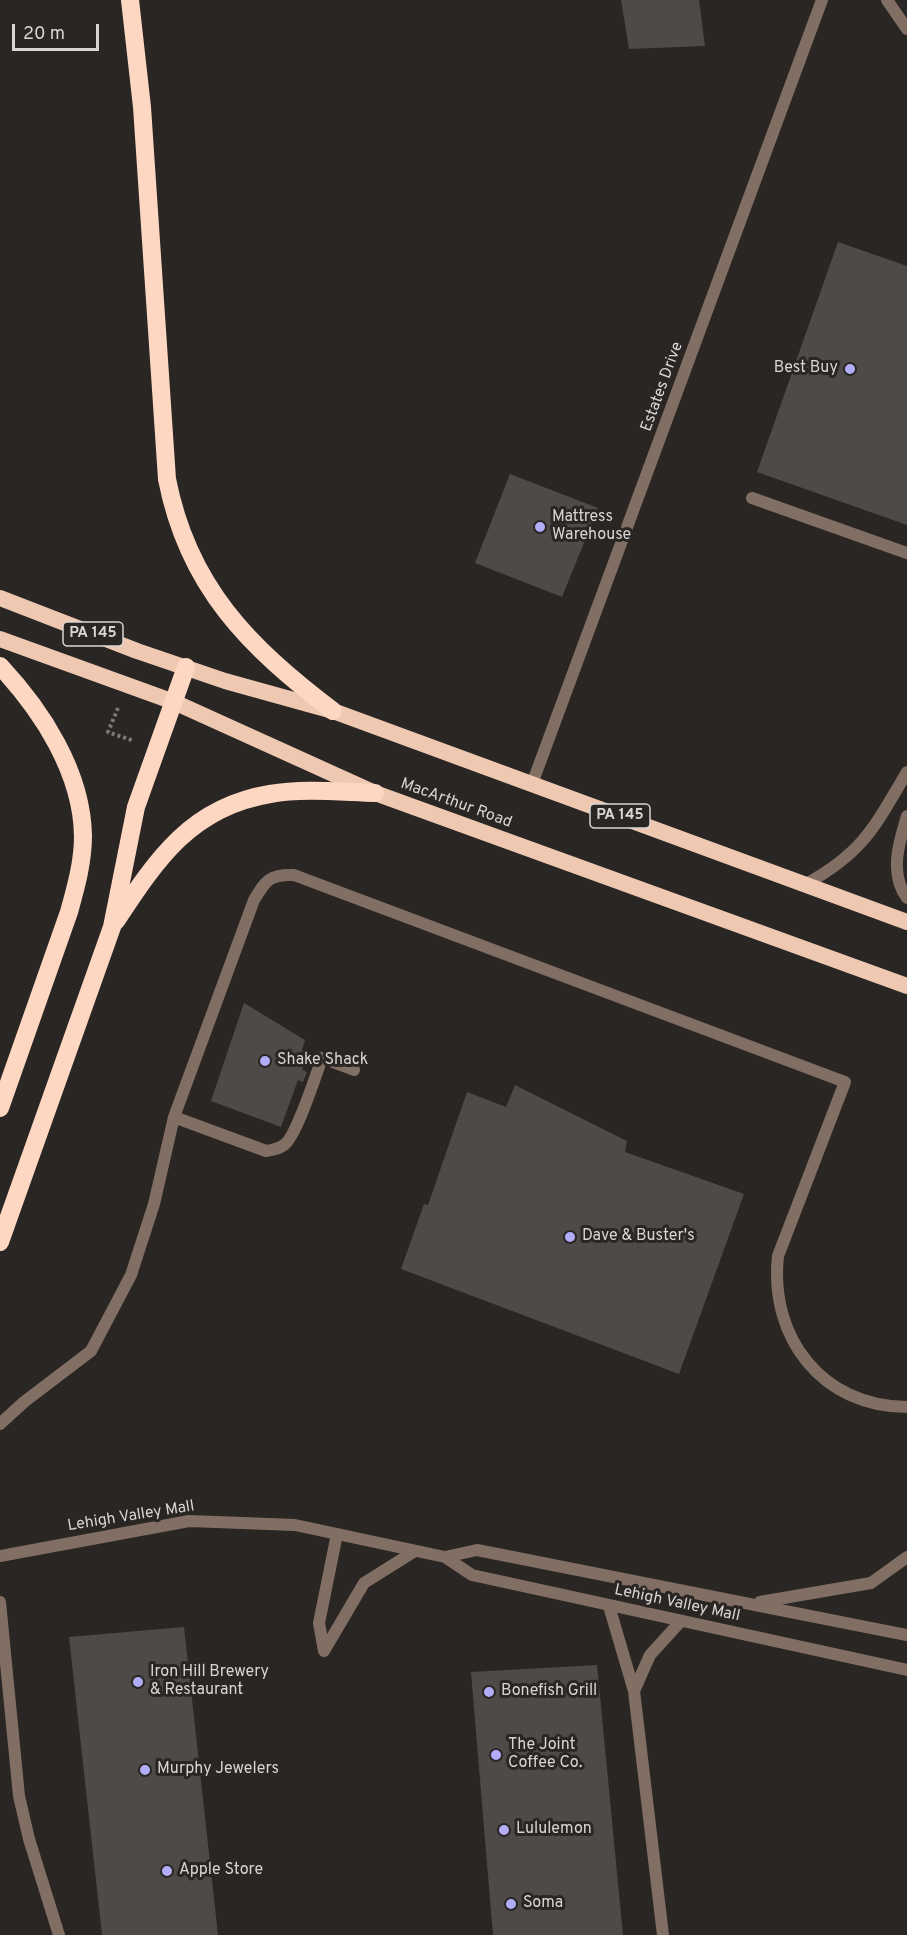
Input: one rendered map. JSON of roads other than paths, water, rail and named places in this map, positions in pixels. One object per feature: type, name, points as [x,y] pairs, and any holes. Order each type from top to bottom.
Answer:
[{"type":"highway","points":[[130,0],[142,107],[167,479],[176,519],[201,576],[232,621],[269,660],[333,711]]},
{"type":"highway","name":"PA 145","points":[[0,598],[137,651],[225,681],[333,711],[907,922]]},
{"type":"highway","name":"MacArthur Road","points":[[0,639],[174,702],[375,793],[907,986]]},
{"type":"highway","points":[[0,666],[42,719],[63,755],[76,794],[83,835],[77,884],[69,912],[0,1108]]},
{"type":"highway","points":[[0,1242],[112,927],[136,807],[186,667]]},
{"type":"highway","points":[[112,927],[147,874],[177,839],[197,823],[221,809],[270,794],[375,793]]},
{"type":"street","name":"Estates Drive","points":[[532,784],[822,0]]},
{"type":"street","points":[[887,0],[907,29]]},
{"type":"street","points":[[752,498],[907,553]]},
{"type":"street","points":[[806,884],[837,867],[862,843],[907,772]]},
{"type":"street","points":[[907,816],[896,858],[902,891],[907,898]]},
{"type":"street","points":[[0,1424],[24,1402],[91,1351],[131,1275],[154,1204],[174,1117],[254,900],[263,884],[277,874],[294,875],[845,1082],[778,1256],[775,1280],[777,1300],[789,1335],[801,1355],[819,1374],[838,1389],[864,1401],[891,1407],[907,1407]]},
{"type":"street","points":[[174,1117],[266,1151],[276,1149],[286,1144],[294,1132],[322,1058],[354,1070]]},
{"type":"street","name":"Lehigh Valley Mall","points":[[0,1556],[189,1521],[295,1525],[445,1557],[472,1575],[907,1670]]},
{"type":"street","points":[[336,1534],[319,1623],[324,1651],[364,1583],[415,1551]]},
{"type":"street","name":"Lehigh Valley Mall","points":[[445,1557],[477,1550],[907,1635]]},
{"type":"street","points":[[752,1604],[871,1583],[907,1557]]},
{"type":"street","points":[[0,1602],[19,1796],[29,1839],[59,1935]]},
{"type":"street","points":[[609,1606],[634,1691],[663,1935]]},
{"type":"street","points":[[634,1691],[650,1655],[681,1622]]},
{"type":"place","name":"Best Buy","points":[[850,369]]},
{"type":"place","name":"Mattress Warehouse","points":[[540,527]]},
{"type":"place","name":"Shake Shack","points":[[265,1061]]},
{"type":"place","name":"Dave & Buster's","points":[[570,1237]]},
{"type":"place","name":"Iron Hill Brewery & Restaurant","points":[[138,1682]]},
{"type":"place","name":"Bonefish Grill","points":[[489,1692]]},
{"type":"place","name":"The Joint Coffee Co.","points":[[496,1755]]},
{"type":"place","name":"Murphy Jewelers","points":[[145,1770]]},
{"type":"place","name":"Lululemon","points":[[504,1830]]},
{"type":"place","name":"Apple Store","points":[[167,1871]]},
{"type":"place","name":"Soma","points":[[511,1904]]}]
